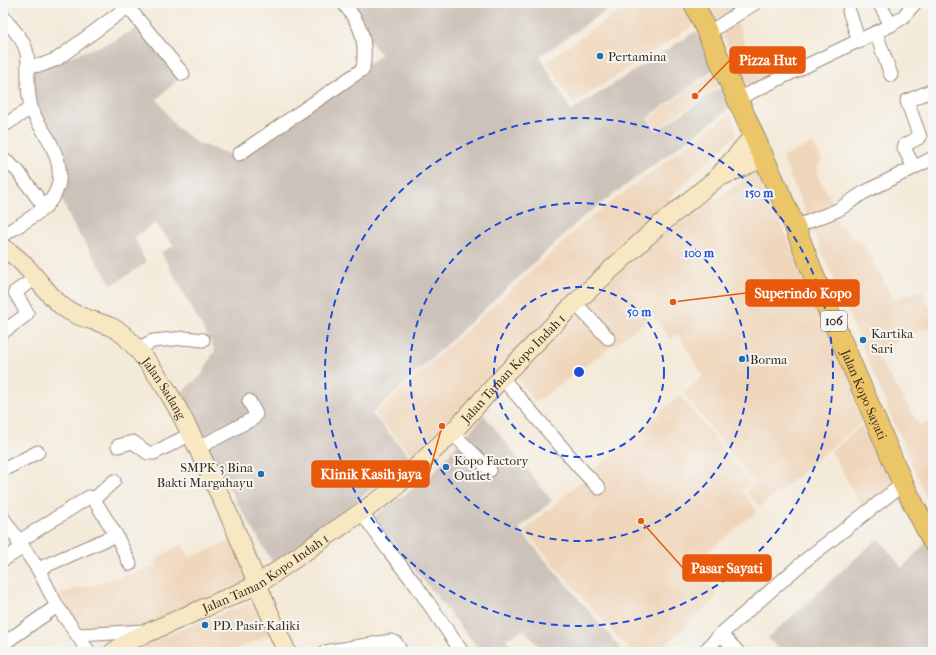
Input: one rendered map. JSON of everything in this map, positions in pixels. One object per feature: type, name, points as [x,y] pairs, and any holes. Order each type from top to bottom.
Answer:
[{"type":"main road","name":"Jalan Kopo Sayati","points":[[694,3],[795,227],[820,291],[843,340],[902,484],[933,542]]},
{"type":"main road","name":"Jalan Taman Kopo Indah 1","points":[[113,652],[131,640],[186,618],[257,585],[362,512],[406,478],[452,433],[502,378],[576,303],[656,228],[717,178],[753,136]]},
{"type":"main road","name":"Jalan Taman Kopo Indah 1","points":[[717,178],[763,158]]},
{"type":"main road","name":"Jalan Sadang","points":[[3,248],[14,255],[55,300],[69,311],[111,327],[122,334],[137,349],[172,399],[194,441],[238,536],[257,585],[287,652]]},
{"type":"street","points":[[239,154],[363,70],[364,39],[357,22],[343,3]]},
{"type":"street","points":[[708,33],[756,3]]},
{"type":"street","points":[[879,3],[891,25]]},
{"type":"street","points":[[737,99],[860,42],[902,18],[915,3]]},
{"type":"street","points":[[28,66],[42,65],[57,59],[130,5],[183,74]]},
{"type":"street","points":[[849,11],[860,42]]},
{"type":"street","points":[[3,17],[25,46],[28,57],[28,87],[31,108],[51,144],[59,165],[60,174],[55,196],[45,208],[3,235]]},
{"type":"street","points":[[876,33],[891,75]]},
{"type":"street","points":[[914,168],[904,148],[905,144],[920,137],[907,101],[933,90]]},
{"type":"street","points":[[3,126],[31,108]]},
{"type":"street","points":[[795,227],[838,210],[863,193],[933,158]]},
{"type":"street","points":[[3,159],[17,170],[45,208]]},
{"type":"street","points":[[3,332],[26,316],[27,313],[15,291],[36,278]]},
{"type":"street","points":[[576,303],[608,338]]},
{"type":"street","points":[[137,349],[153,340],[185,338],[203,340]]},
{"type":"street","points":[[502,378],[578,467],[599,488]]},
{"type":"street","points":[[118,446],[133,442],[148,452],[154,453],[194,441],[254,418],[256,414],[249,401]]},
{"type":"street","points":[[452,433],[490,470]]},
{"type":"street","points":[[4,466],[38,452]]},
{"type":"street","points":[[94,500],[114,481]]},
{"type":"street","points":[[704,652],[721,634],[808,558],[902,484]]},
{"type":"street","points":[[3,560],[20,545],[88,497],[91,497],[116,535],[130,564]]},
{"type":"street","points":[[362,512],[389,551],[416,585],[462,652]]},
{"type":"street","points":[[3,518],[20,545],[38,569],[57,606],[79,635],[89,652]]},
{"type":"street","points":[[38,569],[116,535]]},
{"type":"street","points":[[3,644],[57,606]]},
{"type":"street","points":[[79,635],[153,630]]},
{"type":"street","points":[[721,634],[738,652]]},
{"type":"street","points":[[325,652],[391,641],[399,648]]},
{"type":"shaded area","points":[[341,3],[617,3],[540,56],[571,111],[696,31],[713,70],[647,118],[657,131],[721,87],[731,108],[584,216],[372,414],[411,458],[274,565],[175,397],[201,376],[215,350],[161,252],[174,246],[155,223],[134,237],[146,263],[112,285],[72,223],[58,190],[59,168],[31,109],[25,72],[112,42],[139,27],[183,75],[157,99],[176,127],[197,143],[235,156],[381,55]]},
{"type":"shaded area","name":"Pertamina","points":[[631,3],[684,3],[694,25],[573,104],[547,61]]},
{"type":"shaded area","points":[[707,3],[752,3],[734,15],[752,60],[762,55],[770,65],[784,58],[790,65],[748,86]]},
{"type":"shaded area","points":[[714,72],[720,85],[657,129],[649,118]]},
{"type":"shaded area","points":[[731,113],[736,134],[610,255],[413,456],[375,414],[587,220]]},
{"type":"shaded area","points":[[813,143],[822,160],[818,166],[817,175],[834,204],[838,226],[863,244],[894,300],[922,290],[933,315],[933,325],[910,335],[876,354],[919,425],[929,421],[933,433],[933,514],[782,157]]},
{"type":"shaded area","points":[[758,170],[813,298],[870,415],[760,507],[746,491],[754,483],[684,394],[703,376],[678,334],[670,339],[653,316],[535,403],[518,379],[631,257]]},
{"type":"shaded area","points":[[680,395],[751,484],[741,490],[757,511],[690,567],[718,595],[658,652],[631,652],[524,531]]},
{"type":"shaded area","points":[[484,415],[552,501],[519,529],[624,652],[544,652],[524,630],[506,639],[513,652],[481,652],[373,517],[429,477]]},
{"type":"shaded area","points":[[868,420],[896,483],[861,506],[831,451]]},
{"type":"shaded area","points":[[239,537],[254,579],[140,628],[84,633],[59,594],[158,567],[155,560],[181,544],[190,558]]},
{"type":"shaded area","points":[[878,538],[902,568],[928,540],[933,553],[933,652],[781,652],[768,638]]},
{"type":"shaded area","points":[[259,599],[273,633],[232,652],[128,652],[137,647]]},
{"type":"place","name":"Pertamina","points":[[600,56]]},
{"type":"place","name":"Pizza Hut","points":[[695,96]]},
{"type":"place","name":"Superindo Kopo","points":[[673,302]]},
{"type":"place","name":"Kartika Sari","points":[[863,340]]},
{"type":"place","name":"Borma","points":[[742,359]]},
{"type":"place","name":"Klinik Kasih jaya","points":[[442,426]]},
{"type":"place","name":"Kopo Factory Outlet","points":[[446,467]]},
{"type":"place","name":"SMPK 3 Bina Bakti Margahayu","points":[[261,474]]},
{"type":"place","name":"Pasar Sayati","points":[[641,521]]},
{"type":"place","name":"PD. Pasir Kaliki","points":[[205,625]]}]
